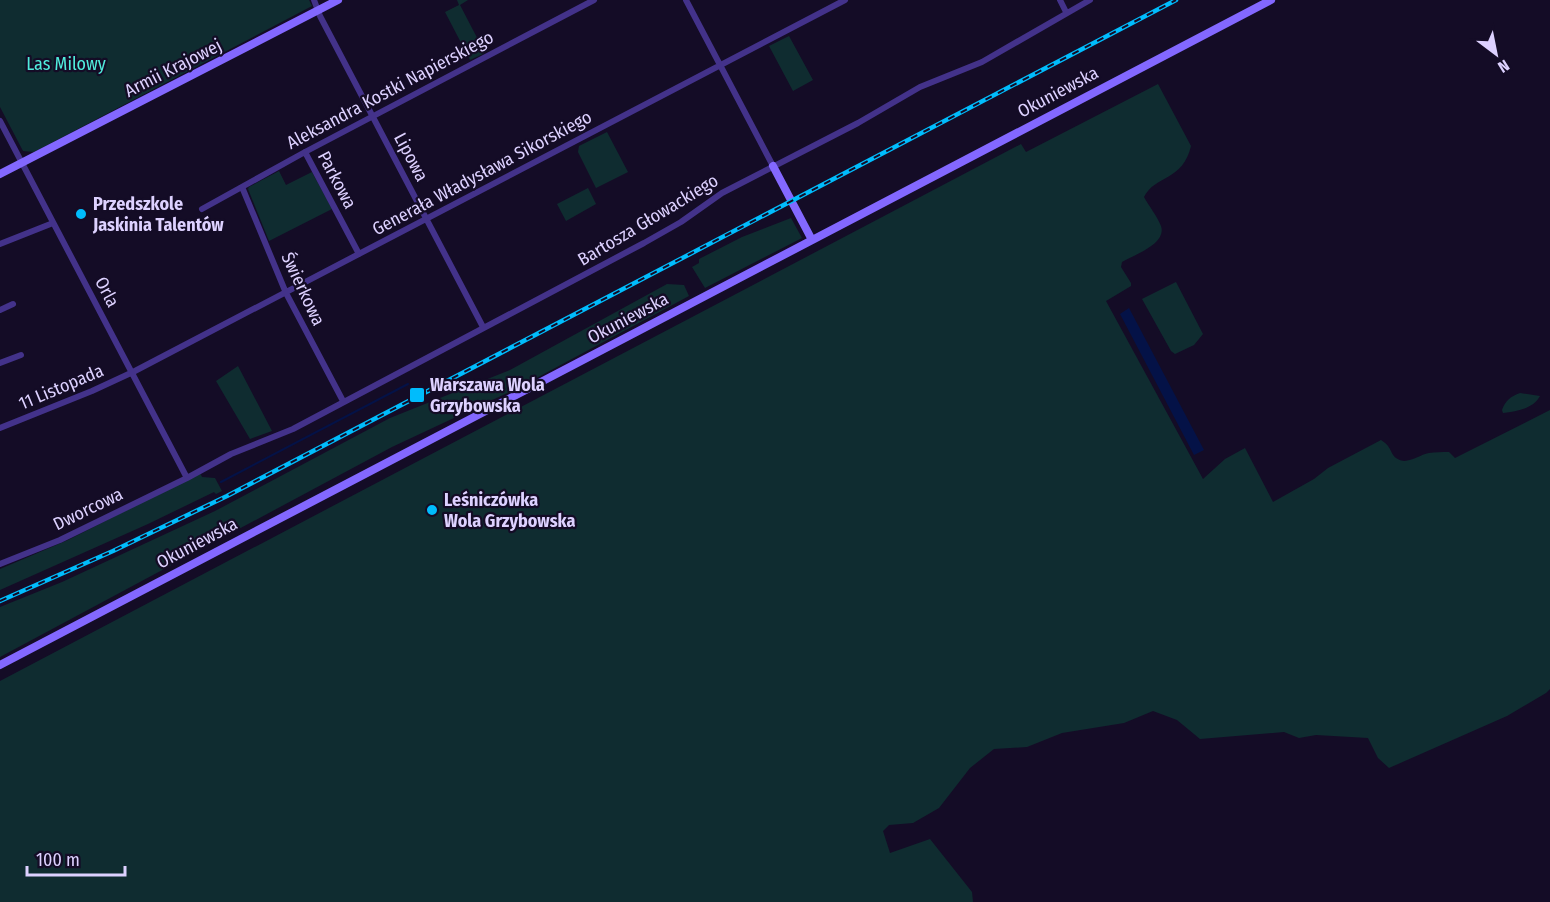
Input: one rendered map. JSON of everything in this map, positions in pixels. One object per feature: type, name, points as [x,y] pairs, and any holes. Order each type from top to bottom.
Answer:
[{"type":"main road","name":"Armii Krajowej","points":[[0,174],[338,0]]},
{"type":"main road","name":"Okuniewska","points":[[0,665],[1271,0]]},
{"type":"main road","points":[[773,166],[812,240]]},
{"type":"street","name":"Lipowa","points":[[314,0],[317,10],[483,327]]},
{"type":"street","name":"Aleksandra Kostki Napierskiego","points":[[202,209],[372,116],[594,0]]},
{"type":"street","points":[[686,0],[773,166]]},
{"type":"street","name":"Generała Władysława Sikorskiego","points":[[133,372],[845,0]]},
{"type":"street","points":[[1060,0],[1066,12]]},
{"type":"street","name":"Bartosza Głowackiego","points":[[187,478],[217,460],[293,429],[644,243],[681,222],[722,193],[858,123],[920,87],[982,62],[1090,0]]},
{"type":"street","name":"Orla","points":[[0,121],[187,478]]},
{"type":"street","name":"Parkowa","points":[[305,152],[359,254]]},
{"type":"street","name":"Świerkowa","points":[[242,187],[286,292],[343,401]]},
{"type":"street","points":[[0,244],[53,223]]},
{"type":"street","points":[[0,310],[13,304]]},
{"type":"street","points":[[0,363],[21,355]]},
{"type":"street","name":"11 Listopada","points":[[0,428],[133,372]]},
{"type":"street","name":"Dworcowa","points":[[0,564],[60,540],[187,478]]},
{"type":"green space","name":"Las Milowy","points":[[0,0],[309,0],[312,6],[34,152],[23,151],[0,107]]},
{"type":"green space","points":[[457,0],[468,0],[460,5],[485,53],[470,60],[445,12],[459,5]]},
{"type":"green space","points":[[789,36],[813,80],[793,91],[769,46]]},
{"type":"green space","points":[[1158,84],[1191,146],[1182,166],[1155,185],[1144,197],[1159,222],[1162,232],[1148,248],[1122,262],[1121,267],[1131,286],[1106,301],[1203,479],[1225,459],[1245,448],[1273,502],[1314,479],[1328,468],[1381,440],[1396,458],[1404,461],[1439,452],[1449,452],[1455,458],[1550,410],[1550,689],[1546,693],[1507,716],[1389,768],[1378,758],[1368,738],[1316,735],[1299,738],[1284,732],[1200,739],[1177,720],[1153,711],[1124,723],[1062,733],[1027,747],[994,749],[970,768],[939,808],[913,823],[889,825],[883,831],[890,853],[930,839],[972,892],[973,902],[0,902],[0,681],[1021,144],[1026,152]]},
{"type":"green space","points":[[607,132],[628,172],[596,188],[578,152],[579,146]]},
{"type":"green space","points":[[279,171],[286,185],[312,172],[332,209],[269,241],[248,189]]},
{"type":"green space","points":[[588,188],[596,204],[566,221],[557,204]]},
{"type":"green space","points":[[791,218],[802,238],[705,288],[692,267],[699,263],[699,259],[742,237]]},
{"type":"green space","points":[[1176,282],[1203,334],[1194,345],[1175,354],[1171,351],[1142,299]]},
{"type":"green space","points":[[667,284],[684,285],[689,296],[516,389],[392,447],[0,657],[0,607],[62,582],[215,511],[390,418],[510,370]]},
{"type":"green space","points":[[238,366],[272,431],[250,439],[216,381]]},
{"type":"green space","points":[[1520,393],[1540,396],[1529,407],[1503,413],[1502,410],[1507,401]]},
{"type":"green space","points":[[200,473],[202,477],[215,478],[222,491],[216,494],[214,492],[0,590],[0,569],[68,540]]},
{"type":"shaded area","points":[[1129,308],[1204,450],[1194,455],[1120,314]]},
{"type":"waterway","points":[[221,482],[408,384]]},
{"type":"railway","points":[[0,601],[113,551],[227,496],[1176,0]]},
{"type":"place","name":"Przedszkole Jaskinia Talentów","points":[[81,214]]},
{"type":"place","name":"Warszawa Wola Grzybowska","points":[[417,395]]},
{"type":"place","name":"Leśniczówka Wola Grzybowska","points":[[432,510]]}]
